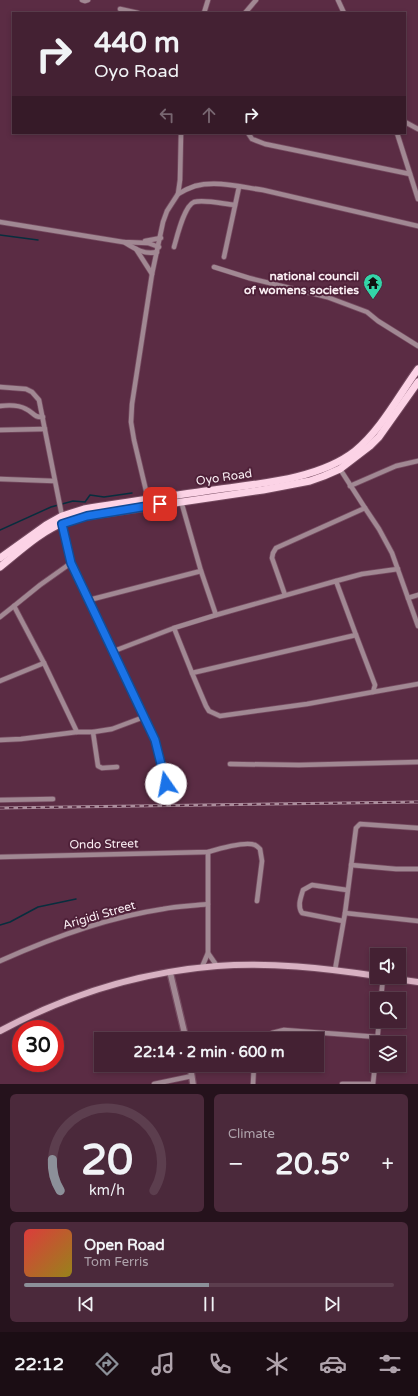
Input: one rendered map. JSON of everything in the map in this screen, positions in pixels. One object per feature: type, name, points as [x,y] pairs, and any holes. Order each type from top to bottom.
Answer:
[{"type":"main road","name":"Oyo Road","points":[[0,558],[31,534],[62,516],[84,509],[279,480],[322,470],[356,450],[373,432],[418,369]]},
{"type":"main road","name":"Oyo Road","points":[[0,566],[33,542],[62,524],[87,516],[263,490],[310,481],[340,469],[361,454],[379,437],[418,382]]},
{"type":"main road","points":[[0,1031],[50,1006],[85,993],[122,982],[202,967],[288,966],[370,975]]},
{"type":"main road","points":[[406,980],[418,982]]},
{"type":"street","points":[[82,0],[88,0]]},
{"type":"street","points":[[204,12],[208,0]]},
{"type":"street","points":[[246,12],[256,0]]},
{"type":"street","points":[[338,0],[344,12]]},
{"type":"street","points":[[120,9],[134,12]]},
{"type":"street","points":[[406,123],[418,129]]},
{"type":"street","points":[[148,499],[134,440],[131,422],[132,404],[152,274],[161,238],[163,222],[167,211],[178,194],[180,180],[181,134]]},
{"type":"street","points":[[249,134],[252,139],[265,144],[410,174]]},
{"type":"street","points":[[397,134],[418,199]]},
{"type":"street","points":[[178,194],[194,186],[212,183],[263,190],[418,226]]},
{"type":"street","points":[[224,257],[240,187]]},
{"type":"street","points":[[174,247],[187,209],[194,202],[205,201],[235,205]]},
{"type":"street","points":[[0,222],[123,242],[153,244],[158,250]]},
{"type":"street","points":[[140,242],[161,238]]},
{"type":"street","points":[[123,242],[136,249],[151,254],[158,250]]},
{"type":"street","points":[[136,249],[152,274]]},
{"type":"street","points":[[214,267],[249,278],[327,297],[367,312],[378,321],[418,346]]},
{"type":"street","points":[[0,387],[26,389],[32,392],[39,400],[62,516]]},
{"type":"street","points":[[0,406],[23,408],[35,416],[43,417]]},
{"type":"street","points":[[0,430],[45,429]]},
{"type":"street","points":[[350,486],[396,466],[418,461]]},
{"type":"street","points":[[340,469],[379,529],[392,553],[418,626]]},
{"type":"street","points":[[0,479],[54,481]]},
{"type":"street","points":[[181,501],[201,571],[216,615]]},
{"type":"street","points":[[285,595],[272,558],[276,548],[365,508]]},
{"type":"street","points":[[62,524],[71,563],[155,740],[166,784]]},
{"type":"street","points":[[0,617],[40,585],[71,563]]},
{"type":"street","points":[[114,651],[174,628],[336,580],[362,574],[398,569]]},
{"type":"street","points":[[89,600],[201,571]]},
{"type":"street","points":[[336,580],[375,685],[373,692]]},
{"type":"street","points":[[408,598],[418,595]]},
{"type":"street","points":[[14,606],[44,663],[77,732]]},
{"type":"street","points":[[174,628],[206,706],[209,711],[220,716],[307,704],[418,684]]},
{"type":"street","points":[[192,673],[356,634]]},
{"type":"street","points":[[0,681],[44,663]]},
{"type":"street","points":[[0,740],[112,729],[144,717]]},
{"type":"street","points":[[93,732],[98,766],[102,768],[117,767]]},
{"type":"street","points":[[230,764],[299,765],[418,762]]},
{"type":"street","points":[[0,800],[53,798]]},
{"type":"street","points":[[335,970],[345,913],[356,828],[360,824],[418,828]]},
{"type":"street","name":"Ondo Street","points":[[0,857],[208,852],[246,844],[254,844],[260,849],[262,861],[257,901]]},
{"type":"street","points":[[202,967],[208,953],[208,852]]},
{"type":"street","points":[[351,865],[396,869],[418,869]]},
{"type":"street","points":[[343,921],[302,913],[300,906],[303,890],[312,885],[347,890]]},
{"type":"street","name":"Arigidi Street","points":[[0,962],[71,933],[124,917],[163,908],[208,904]]},
{"type":"street","points":[[345,913],[418,921]]},
{"type":"street","points":[[208,953],[217,966]]},
{"type":"street","points":[[170,972],[184,1032]]},
{"type":"street","points":[[276,1032],[284,1030],[311,1032]]},
{"type":"street","points":[[324,1033],[370,1036]]},
{"type":"street","points":[[191,1072],[193,1084]]},
{"type":"street","points":[[253,1084],[254,1072]]},
{"type":"street","points":[[342,1084],[373,1084],[374,1072]]},
{"type":"street","points":[[154,1084],[192,1076]]},
{"type":"waterway","points":[[0,235],[38,240]]},
{"type":"waterway","points":[[0,530],[51,507],[73,501],[85,502],[90,495],[104,497],[132,493]]},
{"type":"waterway","points":[[0,925],[10,922],[38,907],[76,899]]},
{"type":"railway","points":[[0,808],[418,802]]},
{"type":"place","name":"national council of womens societies","points":[[373,300]]},
{"type":"route","points":[[160,504],[100,513],[62,524],[71,563],[155,740],[166,784]]}]
